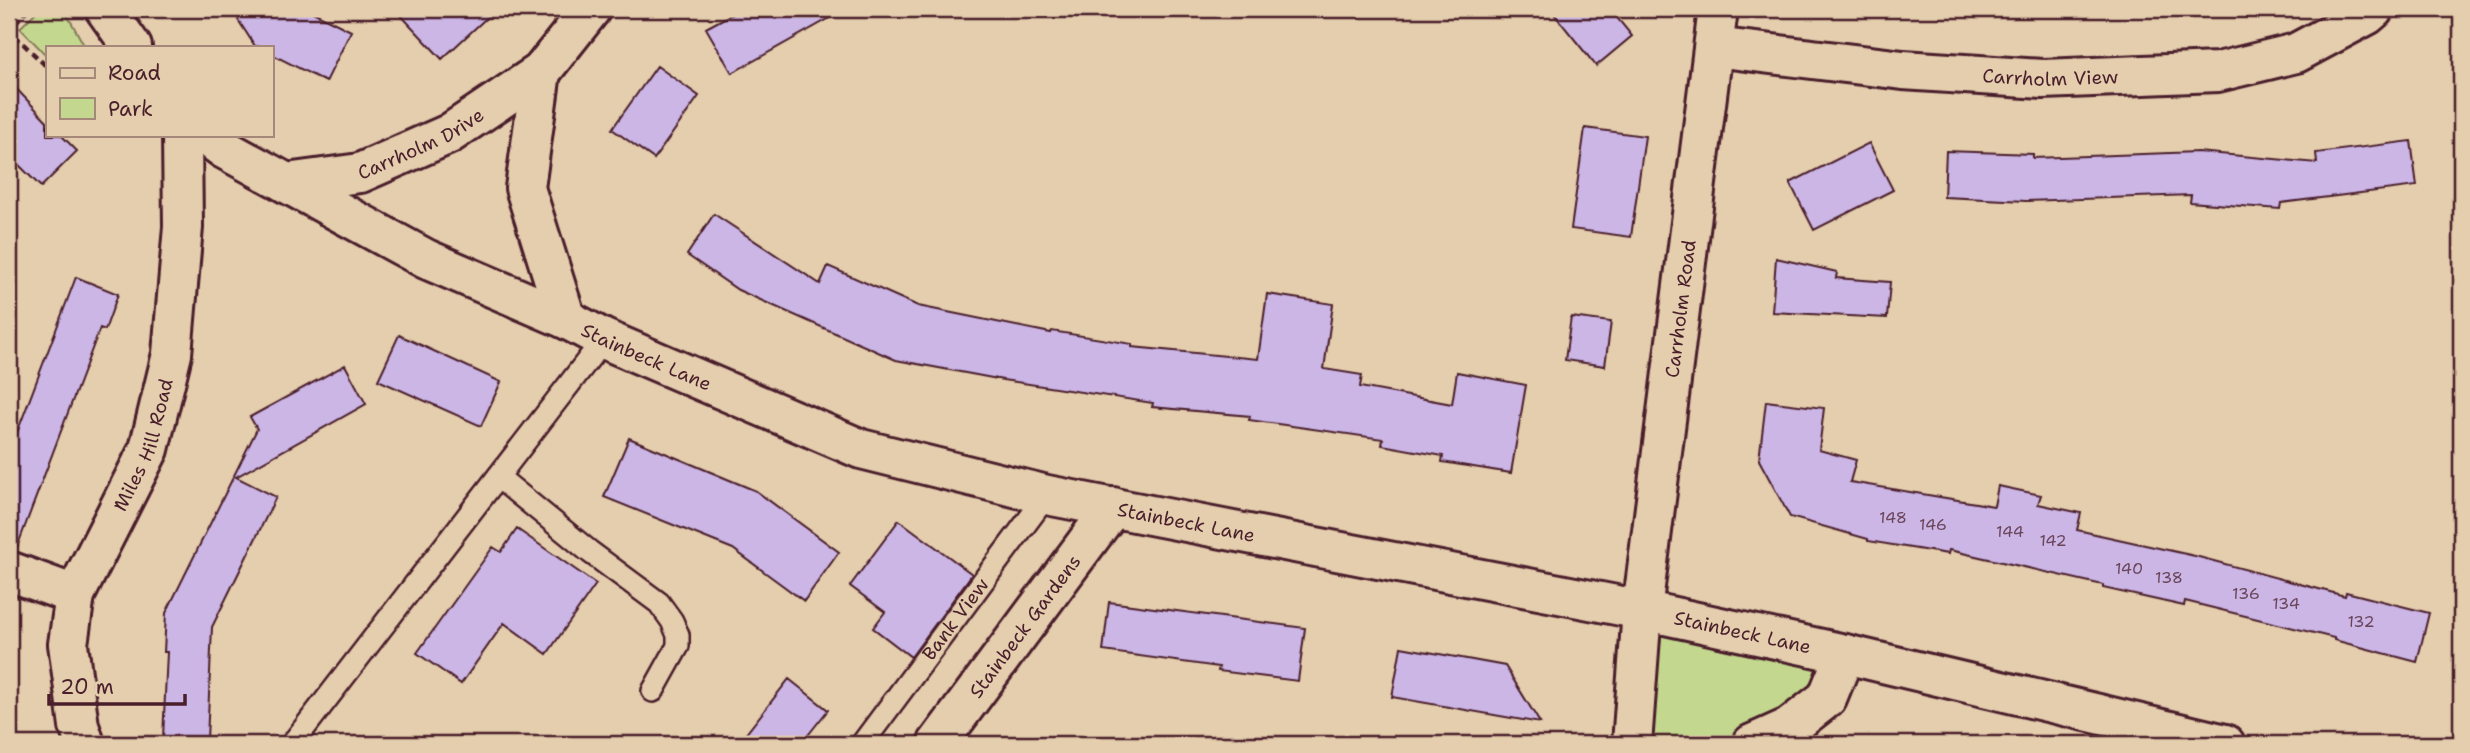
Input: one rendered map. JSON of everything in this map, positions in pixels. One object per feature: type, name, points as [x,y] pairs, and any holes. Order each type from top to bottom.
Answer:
[{"type":"street","points":[[105,9],[131,46]]},
{"type":"street","name":"Carrholm Drive","points":[[286,183],[360,173],[449,134],[541,72],[591,9]]},
{"type":"street","name":"Carrholm Road","points":[[1632,744],[1642,610],[1718,9]]},
{"type":"street","name":"Carrholm View","points":[[1714,47],[1903,70],[2043,79],[2218,72],[2296,53],[2374,9]]},
{"type":"street","points":[[541,72],[525,188],[566,319]]},
{"type":"street","name":"Miles Hill Road","points":[[85,744],[79,726],[68,643],[75,595],[149,449],[172,354],[183,227],[182,136]]},
{"type":"street","name":"Stainbeck Lane","points":[[206,136],[224,149],[426,259],[861,449],[1047,495],[1642,610],[1845,654],[2225,744]]},
{"type":"street","name":"Stainbeck Gardens","points":[[937,744],[1113,507]]},
{"type":"street","points":[[9,571],[75,595]]},
{"type":"street","points":[[1752,744],[1789,736],[1827,698],[1845,654]]},
{"type":"lane","points":[[292,744],[604,339]]},
{"type":"lane","points":[[498,477],[590,552],[659,603],[672,621],[678,635],[678,646],[653,691]]},
{"type":"lane","name":"Bank View","points":[[862,744],[1047,495]]},
{"type":"path","points":[[26,9],[9,30],[46,66]]},
{"type":"green space","points":[[35,9],[64,9],[84,46],[46,46],[46,55],[20,28],[37,11]]},
{"type":"green space","points":[[1642,610],[1845,654],[1752,744],[1632,744]]},
{"type":"building","points":[[231,9],[307,9],[351,31],[326,82],[273,55],[273,46],[255,46]]},
{"type":"building","points":[[395,9],[496,9],[442,59]]},
{"type":"building","points":[[741,9],[846,9],[732,73],[706,28]]},
{"type":"building","points":[[1550,9],[1610,9],[1632,36],[1596,66]]},
{"type":"building","points":[[657,66],[699,96],[654,159],[612,129]]},
{"type":"building","points":[[9,81],[46,120],[46,136],[62,136],[77,151],[41,187],[9,155]]},
{"type":"building","points":[[1585,128],[1645,136],[1631,237],[1571,229]]},
{"type":"building","points":[[2411,141],[2417,186],[2281,203],[2280,209],[2190,202],[2191,195],[2026,201],[1944,197],[1946,151],[2033,154],[2033,158],[2198,152],[2317,163],[2316,153]]},
{"type":"building","points":[[1869,143],[1893,190],[1814,230],[1790,183]]},
{"type":"building","points":[[714,214],[820,284],[828,266],[918,306],[1051,333],[1052,331],[1132,344],[1132,347],[1258,359],[1267,294],[1333,304],[1324,369],[1362,375],[1360,387],[1452,404],[1457,372],[1526,385],[1511,473],[1442,462],[1443,456],[1382,445],[1383,439],[1249,420],[1250,416],[1152,407],[1153,403],[896,360],[738,290],[687,255]]},
{"type":"building","points":[[1776,258],[1837,272],[1836,278],[1890,282],[1887,318],[1772,312]]},
{"type":"building","points":[[76,277],[118,294],[105,330],[100,328],[16,550],[9,550],[9,454]]},
{"type":"building","points":[[1571,317],[1611,322],[1605,366],[1565,360]]},
{"type":"building","points":[[399,335],[501,382],[481,426],[378,380]]},
{"type":"building","points":[[345,365],[366,404],[236,477],[276,497],[212,627],[207,740],[163,738],[166,613],[257,429],[250,417]]},
{"type":"building","points":[[1766,401],[1824,408],[1819,450],[1856,460],[1850,482],[1994,506],[1998,486],[2041,495],[2038,504],[2081,513],[2077,530],[2195,556],[2345,596],[2346,592],[2429,613],[2417,662],[2334,638],[2185,601],[2184,606],[1949,550],[1948,554],[1868,541],[1790,517],[1759,460]]},
{"type":"building","points":[[629,438],[756,491],[839,552],[804,601],[733,549],[604,497]]},
{"type":"building","points":[[899,520],[972,574],[911,657],[873,628],[885,612],[850,586]]},
{"type":"building","points":[[517,529],[596,584],[547,654],[504,623],[461,684],[417,653],[493,547],[501,552]]},
{"type":"building","points":[[1109,602],[1305,628],[1298,681],[1218,671],[1219,667],[1103,651]]},
{"type":"building","points":[[1401,647],[1505,666],[1540,723],[1392,697]]},
{"type":"building","points":[[789,679],[828,710],[801,744],[738,744]]}]
